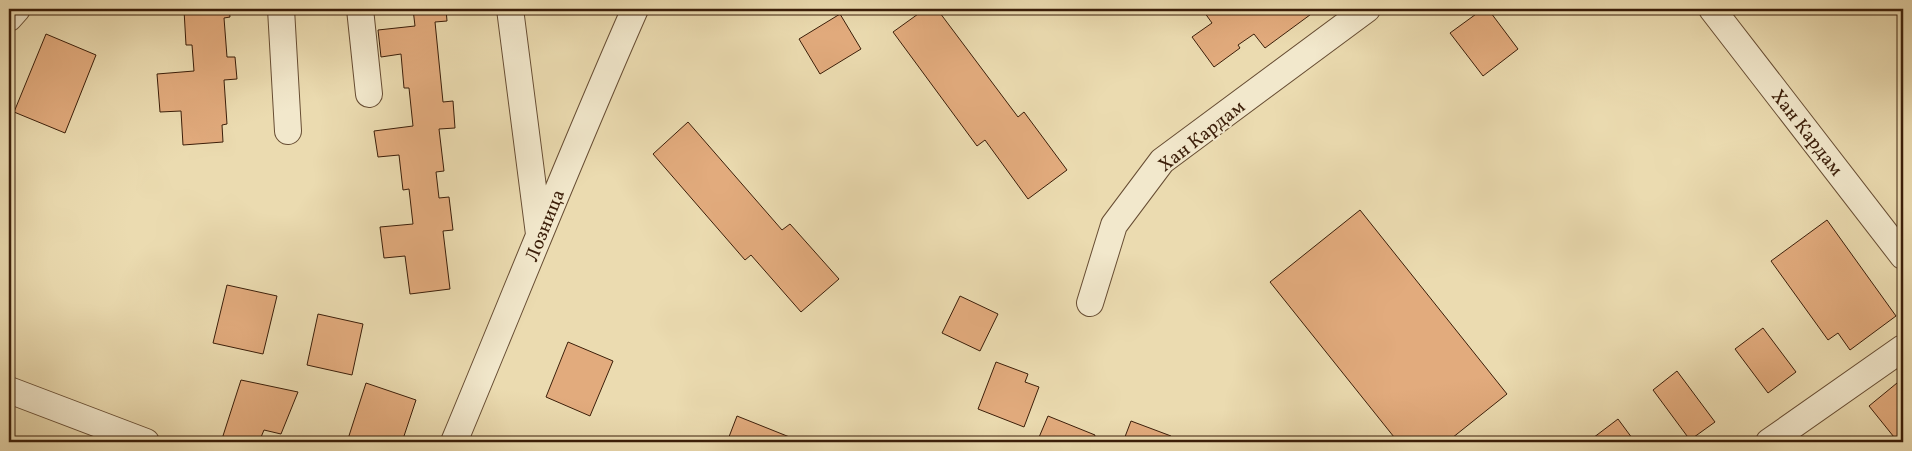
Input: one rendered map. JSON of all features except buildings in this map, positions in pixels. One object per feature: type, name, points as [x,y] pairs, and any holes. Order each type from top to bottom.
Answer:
[{"type":"street","points":[[9,18],[17,9]]},
{"type":"street","points":[[281,9],[288,131]]},
{"type":"street","points":[[360,9],[370,94]]},
{"type":"street","points":[[510,9],[540,237]]},
{"type":"street","name":"Лозница","points":[[454,442],[587,119],[635,9]]},
{"type":"street","name":"Хан Кардам","points":[[1090,303],[1114,225],[1162,161],[1367,9]]},
{"type":"street","name":"Хан Кардам","points":[[1712,9],[1903,256]]},
{"type":"street","points":[[1769,442],[1903,348]]},
{"type":"street","points":[[9,390],[146,442]]}]
